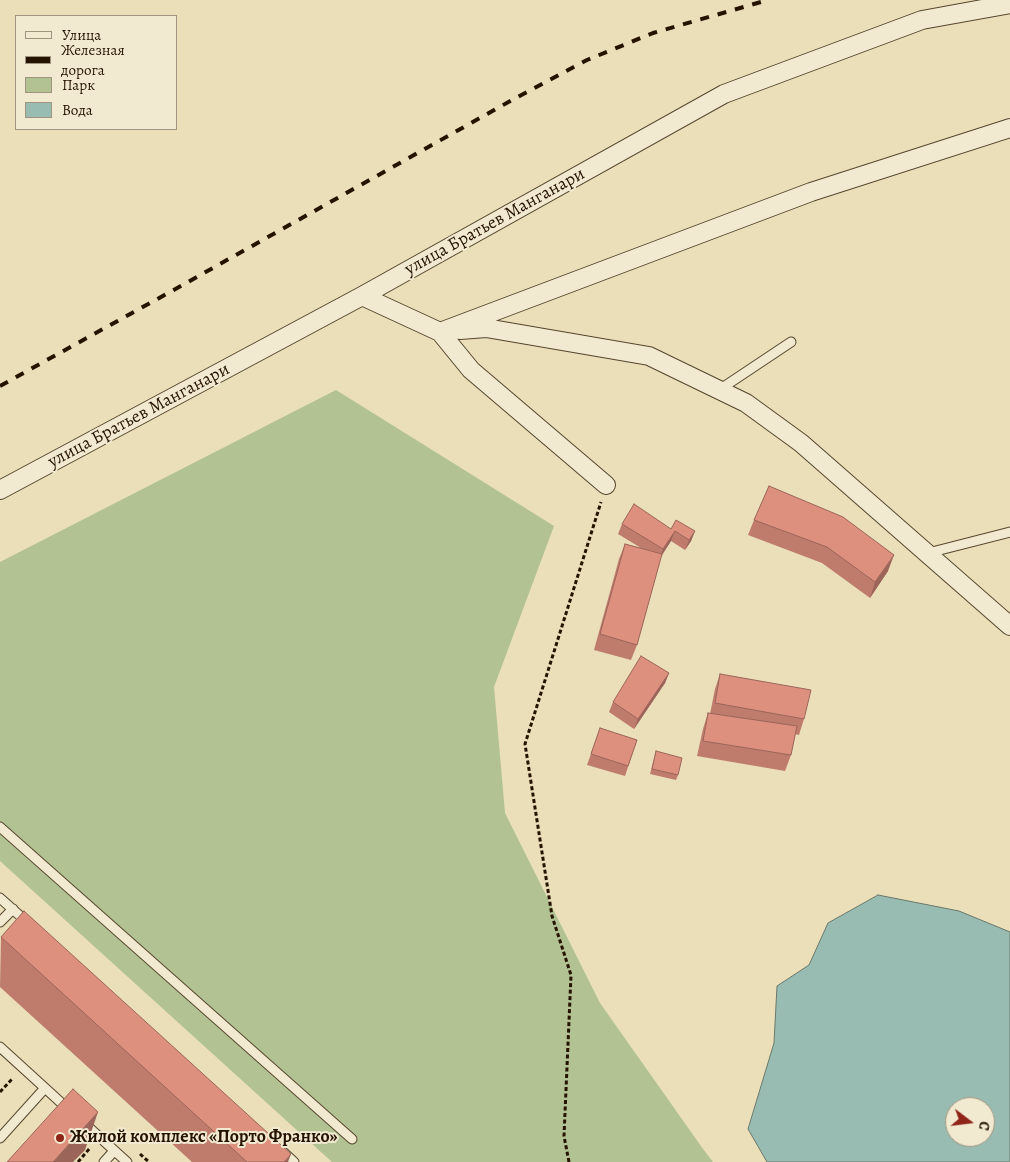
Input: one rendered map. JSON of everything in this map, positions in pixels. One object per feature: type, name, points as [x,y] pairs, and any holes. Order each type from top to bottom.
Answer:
[{"type":"street","name":"улица Братьев Манганари","points":[[0,490],[362,296],[724,94],[922,20],[1010,4]]},
{"type":"street","points":[[440,332],[811,192],[1010,128]]},
{"type":"street","points":[[362,296],[440,332],[471,370],[606,485]]},
{"type":"street","points":[[440,332],[486,328],[649,356],[746,403],[802,443],[1010,626]]},
{"type":"lane","points":[[719,390],[791,342]]},
{"type":"lane","points":[[928,553],[1010,532]]},
{"type":"lane","points":[[0,827],[352,1139]]},
{"type":"lane","points":[[0,898],[35,929]]},
{"type":"lane","points":[[0,922],[13,910]]},
{"type":"lane","points":[[0,1047],[127,1162]]},
{"type":"lane","points":[[0,1138],[45,1088]]},
{"type":"lane","points":[[272,1142],[294,1162]]},
{"type":"lane","points":[[104,1162],[114,1150]]},
{"type":"path","points":[[569,1162],[564,1136],[571,975],[552,916],[525,744],[606,485]]},
{"type":"path","points":[[85,1141],[92,1147]]},
{"type":"green space","points":[[336,390],[554,526],[494,687],[505,813],[600,1003],[713,1162],[332,1162],[0,861],[0,562]]},
{"type":"water","points":[[878,895],[959,911],[1010,932],[1010,1162],[767,1162],[748,1129],[774,1043],[777,986],[809,965],[828,923]]},
{"type":"building","points":[[769,486],[843,517],[894,555],[875,582],[827,547],[754,520]]},
{"type":"building","points":[[634,504],[671,529],[676,520],[695,531],[689,540],[675,531],[663,549],[622,524]]},
{"type":"building","points":[[625,544],[662,554],[637,645],[600,634]]},
{"type":"building","points":[[641,656],[669,673],[638,719],[613,702]]},
{"type":"building","points":[[720,674],[811,690],[804,719],[715,703]]},
{"type":"building","points":[[708,713],[797,726],[791,755],[703,741]]},
{"type":"building","points":[[600,728],[637,740],[628,766],[591,754]]},
{"type":"building","points":[[656,751],[682,758],[678,775],[652,769]]},
{"type":"building","points":[[24,911],[291,1154],[284,1162],[247,1162],[1,937]]},
{"type":"building","points":[[73,1089],[98,1112],[53,1162],[7,1162]]},
{"type":"railway","points":[[0,386],[587,60],[653,33],[768,0]]},
{"type":"place","name":"Жилой комплекс «Порто Франко»","points":[[60,1138]]}]
